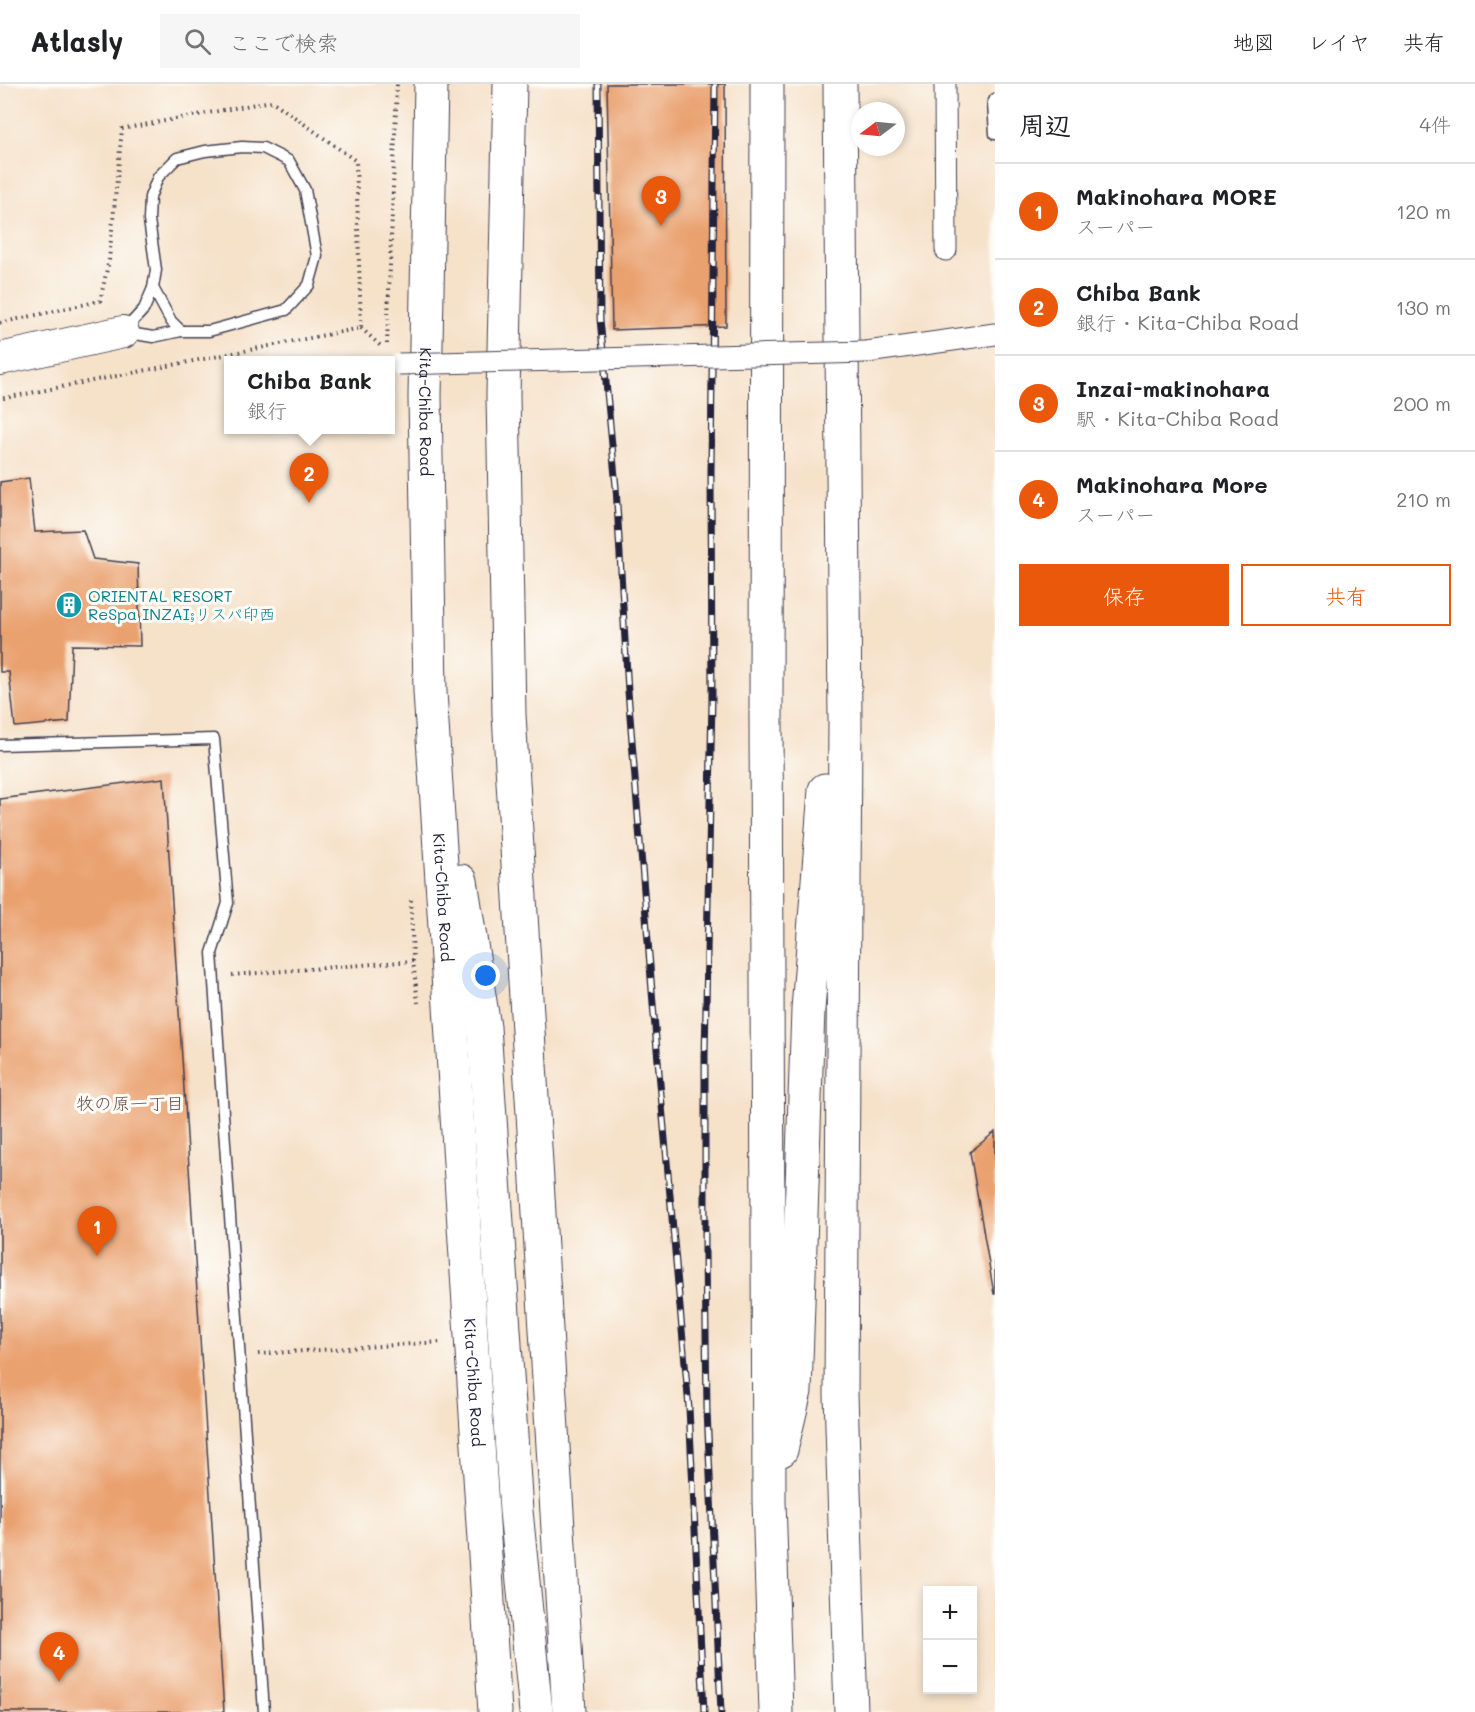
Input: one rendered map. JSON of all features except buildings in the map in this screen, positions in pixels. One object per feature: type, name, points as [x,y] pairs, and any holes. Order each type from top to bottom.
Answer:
[{"type":"highway","name":"Kita-Chiba Road","points":[[431,84],[425,397],[430,692],[495,1712]]},
{"type":"highway","points":[[510,84],[503,395],[509,714],[569,1712]]},
{"type":"highway","points":[[767,84],[766,740],[769,1500],[777,1712]]},
{"type":"highway","points":[[840,84],[845,722],[841,1394],[851,1712]]},
{"type":"highway","points":[[430,692],[484,1027],[516,1511],[536,1712]]},
{"type":"highway","points":[[769,1500],[795,1391],[811,964],[824,793],[845,722]]},
{"type":"street","points":[[945,84],[946,250]]},
{"type":"street","points":[[0,359],[123,332]]},
{"type":"street","points":[[399,364],[867,352],[995,334]]},
{"type":"lane","points":[[995,99],[993,103],[995,134]]},
{"type":"lane","points":[[242,147],[262,148],[289,161],[305,190],[317,256],[309,285],[286,310],[208,331],[182,331],[153,337],[123,332],[144,309],[153,288],[156,270],[149,220],[150,197],[158,177],[177,158],[205,151],[242,147]]},
{"type":"lane","points":[[153,288],[171,321],[182,331]]},
{"type":"lane","points":[[0,745],[214,739],[228,903],[212,953],[213,976],[264,1712]]},
{"type":"path","points":[[0,323],[100,301],[109,260],[122,129],[272,101],[356,161],[361,328],[387,352],[396,84]]},
{"type":"path","points":[[0,399],[361,328]]},
{"type":"path","points":[[213,976],[413,961]]},
{"type":"path","points":[[239,1356],[447,1342]]},
{"type":"railway","points":[[598,84],[600,319],[616,487],[628,691],[654,1016],[689,1408],[704,1712]]},
{"type":"railway","points":[[715,84],[711,473],[712,699],[705,1056],[705,1254],[707,1411],[721,1712]]},
{"type":"place","name":"Inzai-makinohara","points":[[661,226]]},
{"type":"place","name":"Chiba Bank","points":[[309,503]]},
{"type":"place","name":"ORIENTAL RESORT ReSpa INZAI;リスパ印西","points":[[69,605]]},
{"type":"place","name":"Makinohara MORE","points":[[97,1256]]},
{"type":"place","name":"Makinohara More","points":[[59,1682]]},
{"type":"district","name":"牧の原一丁目","points":[[130,1104]]}]
